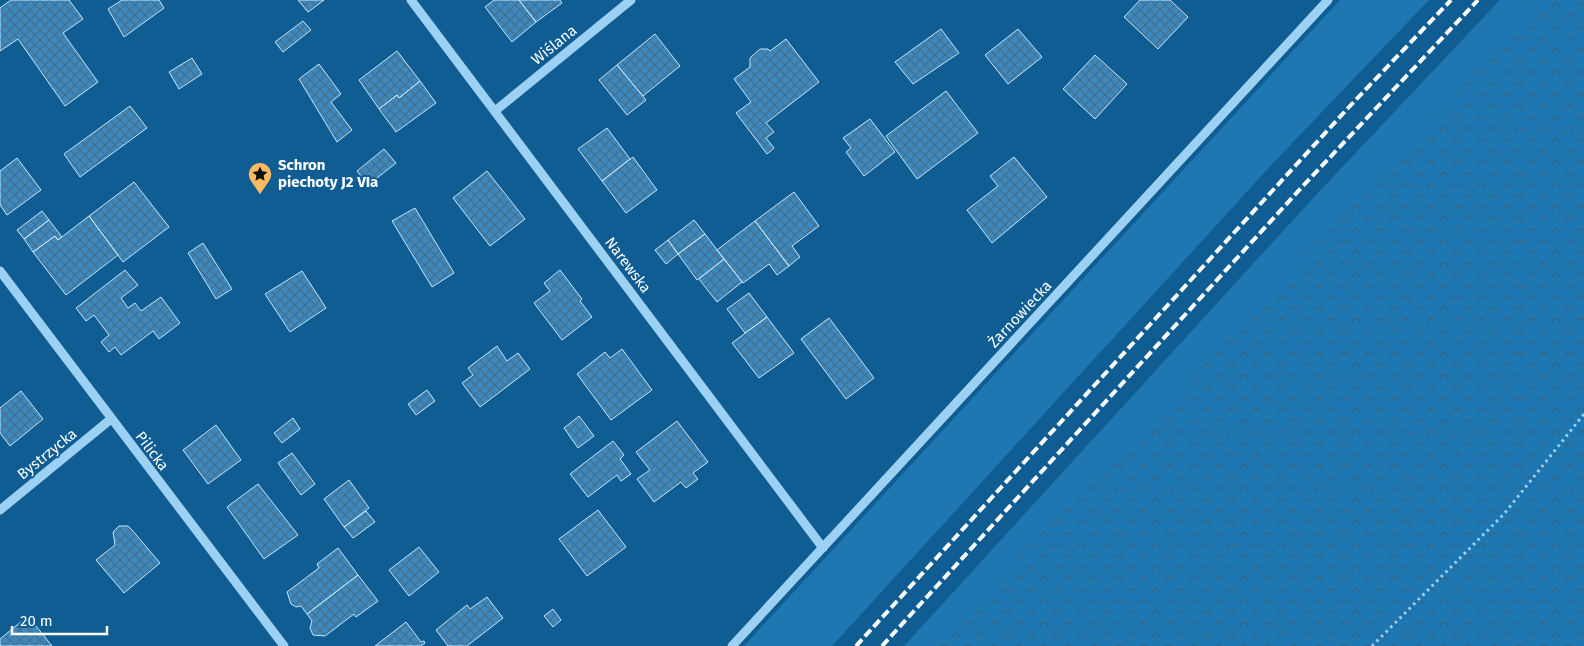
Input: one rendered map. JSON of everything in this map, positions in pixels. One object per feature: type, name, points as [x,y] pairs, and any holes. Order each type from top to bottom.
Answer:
[{"type":"street","name":"Narewska","points":[[411,0],[823,548]]},
{"type":"street","name":"Wiślana","points":[[495,111],[631,0]]},
{"type":"street","name":"Żarnowiecka","points":[[732,646],[1328,0]]},
{"type":"street","name":"Pilicka","points":[[0,271],[284,646]]},
{"type":"street","name":"Bystrzycka","points":[[0,510],[111,419]]},
{"type":"path","points":[[1372,646],[1504,514],[1584,414]]},
{"type":"green space","points":[[1340,0],[1429,0],[1275,161],[832,646],[744,646]]},
{"type":"green space","points":[[1500,0],[1575,0],[986,646],[904,646],[1315,196]]},
{"type":"green space","points":[[1539,0],[1584,0],[1584,646],[934,646],[1132,441],[1463,87]]},
{"type":"building","points":[[11,0],[69,0],[83,19],[63,33],[98,82],[65,106],[18,39],[0,51],[0,8]]},
{"type":"building","points":[[122,0],[159,0],[164,8],[124,37],[108,9]]},
{"type":"building","points":[[298,0],[324,0],[308,12]]},
{"type":"building","points":[[494,0],[519,0],[536,22],[512,42],[485,7]]},
{"type":"building","points":[[519,0],[560,0],[562,3],[536,22]]},
{"type":"building","points":[[1140,0],[1170,0],[1188,17],[1158,49],[1124,17]]},
{"type":"building","points":[[303,21],[311,30],[283,52],[275,42]]},
{"type":"building","points":[[941,29],[959,53],[913,84],[895,62]]},
{"type":"building","points":[[1018,29],[1042,57],[1008,84],[985,55]]},
{"type":"building","points":[[655,34],[680,66],[643,96],[617,65]]},
{"type":"building","points":[[786,39],[819,82],[766,123],[774,132],[766,138],[774,148],[767,154],[736,113],[751,102],[734,79],[750,67],[750,58],[760,49],[768,49],[770,51]]},
{"type":"building","points":[[397,51],[420,81],[399,98],[397,95],[379,109],[359,80]]},
{"type":"building","points":[[1095,55],[1127,84],[1095,119],[1063,89]]},
{"type":"building","points":[[192,58],[202,74],[179,89],[169,72]]},
{"type":"building","points":[[319,64],[341,94],[331,102],[352,130],[337,142],[299,79]]},
{"type":"building","points":[[617,65],[646,100],[627,115],[599,80]]},
{"type":"building","points":[[420,81],[436,103],[396,132],[379,109],[397,95],[399,98]]},
{"type":"building","points":[[946,91],[978,133],[917,179],[886,136]]},
{"type":"building","points":[[130,106],[147,128],[80,177],[64,154]]},
{"type":"building","points":[[870,119],[895,152],[864,176],[846,152],[851,148],[843,138]]},
{"type":"building","points":[[607,128],[630,159],[602,181],[578,149]]},
{"type":"building","points":[[384,149],[396,163],[368,185],[357,171]]},
{"type":"building","points":[[633,157],[657,190],[626,213],[602,181]]},
{"type":"building","points":[[1014,157],[1047,197],[992,243],[967,210],[998,186],[990,176]]},
{"type":"building","points":[[17,158],[41,190],[7,215],[0,205],[0,171]]},
{"type":"building","points":[[487,171],[525,219],[490,246],[453,198]]},
{"type":"building","points":[[134,182],[169,227],[123,262],[89,216]]},
{"type":"building","points":[[794,192],[819,226],[792,246],[800,257],[789,266],[755,221]]},
{"type":"building","points":[[415,208],[454,273],[432,287],[392,221]]},
{"type":"building","points":[[42,211],[49,220],[24,239],[17,230]]},
{"type":"building","points":[[89,216],[118,255],[66,295],[33,252],[55,236],[58,240]]},
{"type":"building","points":[[49,220],[62,237],[58,240],[55,236],[33,252],[24,239]]},
{"type":"building","points":[[694,220],[705,234],[678,254],[668,240]]},
{"type":"building","points":[[755,221],[789,266],[777,275],[769,264],[743,283],[717,250]]},
{"type":"building","points":[[705,234],[724,259],[697,280],[678,254]]},
{"type":"building","points":[[668,240],[678,254],[666,264],[655,250]]},
{"type":"building","points":[[203,243],[232,289],[216,299],[188,253]]},
{"type":"building","points":[[724,259],[742,282],[717,302],[699,279]]},
{"type":"building","points":[[125,270],[138,285],[121,298],[128,308],[135,303],[141,311],[161,297],[180,323],[159,339],[153,331],[121,355],[115,347],[109,352],[101,342],[109,335],[94,315],[86,321],[76,308]]},
{"type":"building","points":[[560,270],[582,299],[580,301],[592,317],[562,340],[534,303],[550,291],[544,283]]},
{"type":"building","points":[[302,271],[326,308],[290,332],[265,294]]},
{"type":"building","points":[[749,293],[767,317],[745,333],[727,309]]},
{"type":"building","points":[[767,317],[794,353],[759,378],[732,343]]},
{"type":"building","points":[[829,318],[874,378],[846,399],[801,339]]},
{"type":"building","points":[[497,346],[507,361],[518,353],[530,369],[480,407],[462,383],[473,375],[468,368]]},
{"type":"building","points":[[622,349],[652,390],[611,420],[577,374],[605,352],[610,358]]},
{"type":"building","points":[[427,390],[435,401],[416,415],[408,404]]},
{"type":"building","points":[[21,391],[43,419],[10,446],[0,433],[0,408]]},
{"type":"building","points":[[579,416],[594,436],[578,448],[564,428]]},
{"type":"building","points":[[293,418],[300,429],[282,443],[274,433]]},
{"type":"building","points":[[677,421],[708,462],[693,473],[698,479],[686,488],[681,482],[654,502],[637,479],[650,470],[636,452]]},
{"type":"building","points":[[216,425],[241,460],[208,484],[183,450]]},
{"type":"building","points":[[613,441],[624,455],[620,459],[631,474],[621,481],[617,475],[588,497],[570,474]]},
{"type":"building","points":[[292,453],[315,484],[301,495],[278,463]]},
{"type":"building","points":[[349,480],[369,508],[344,527],[324,499]]},
{"type":"building","points":[[258,484],[298,535],[264,559],[227,507]]},
{"type":"building","points":[[598,510],[626,547],[587,576],[559,539]]},
{"type":"building","points":[[366,511],[375,522],[353,538],[344,527]]},
{"type":"building","points":[[119,526],[128,526],[160,563],[124,593],[96,560],[115,545],[113,532]]},
{"type":"building","points":[[419,547],[439,572],[409,596],[389,570]]},
{"type":"building","points":[[338,548],[358,575],[307,614],[301,606],[296,607],[291,604],[287,592],[319,568],[317,564]]},
{"type":"building","points":[[358,575],[378,601],[356,617],[354,614],[325,636],[313,635],[310,628],[312,621],[307,614]]},
{"type":"building","points":[[487,597],[503,618],[467,646],[448,646],[436,630],[467,605],[470,609]]},
{"type":"building","points":[[553,609],[561,620],[553,627],[544,616]]},
{"type":"building","points":[[28,616],[52,646],[0,646],[0,639]]},
{"type":"building","points":[[406,622],[421,642],[424,641],[425,643],[421,646],[375,646]]},
{"type":"railway","points":[[856,646],[1349,107],[1451,0]]},
{"type":"railway","points":[[882,646],[1302,187],[1478,0]]},
{"type":"place","name":"Schron piechoty J2 VIa","points":[[260,195]]}]
